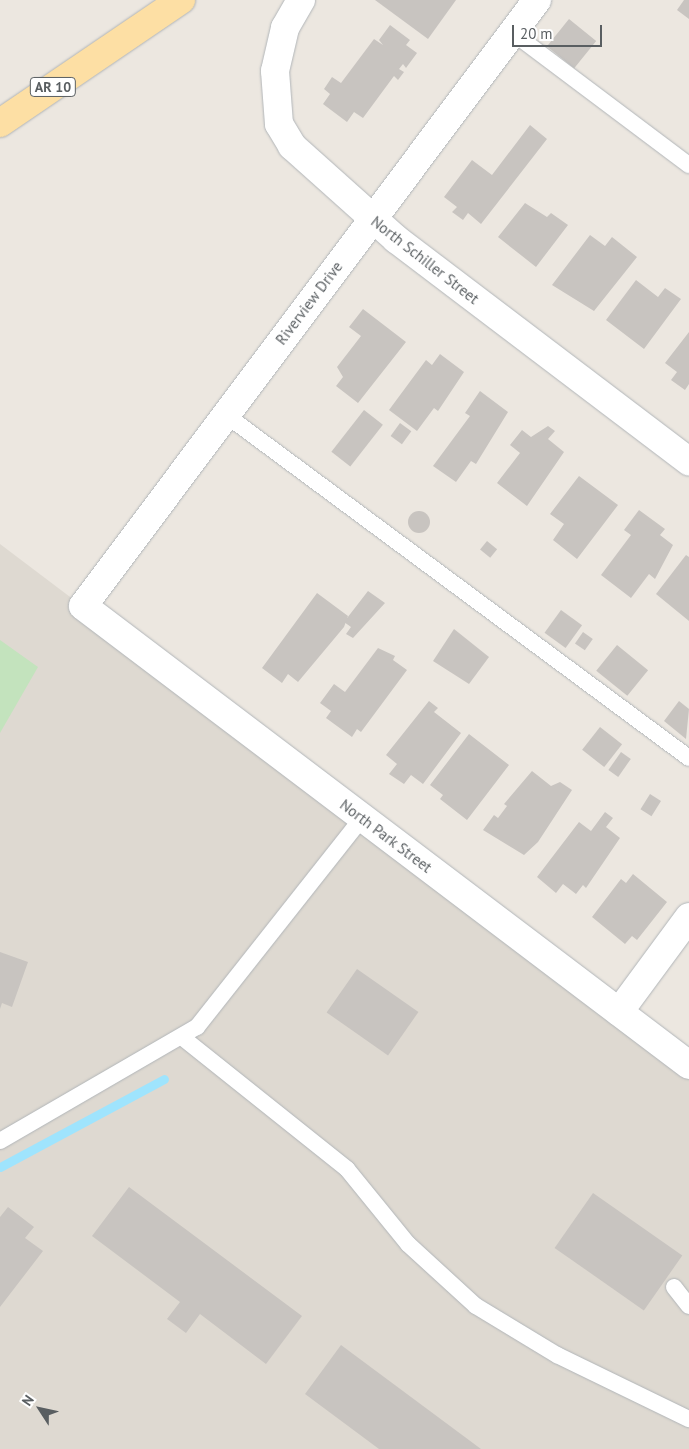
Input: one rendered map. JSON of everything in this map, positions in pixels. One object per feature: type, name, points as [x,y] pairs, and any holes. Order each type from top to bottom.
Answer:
[{"type":"main road","name":"AR 10","points":[[106,51],[147,0]]},
{"type":"main road","name":"AR 10","points":[[0,123],[182,0]]},
{"type":"street","name":"North Schiller Street","points":[[301,0],[285,28],[275,71],[279,124],[292,146],[371,219],[689,461]]},
{"type":"street","name":"Riverview Drive","points":[[82,606],[537,0]]},
{"type":"street","name":"North Park Street","points":[[82,606],[689,1065]]},
{"type":"street","points":[[619,1012],[689,917]]},
{"type":"lane","points":[[513,33],[689,165]]},
{"type":"lane","points":[[226,415],[689,758]]},
{"type":"lane","points":[[0,1141],[184,1038],[218,1002],[362,818]]},
{"type":"lane","points":[[184,1038],[347,1169],[408,1244],[476,1306],[557,1355],[689,1419]]},
{"type":"lane","points":[[674,1287],[689,1306]]},
{"type":"shaded area","points":[[0,544],[689,1065],[689,1449],[0,1449]]},
{"type":"green space","points":[[0,640],[38,667],[0,733]]},
{"type":"building","points":[[375,0],[456,0],[428,39]]},
{"type":"building","points":[[684,0],[689,0],[689,19],[677,10]]},
{"type":"building","points":[[569,19],[596,41],[574,68],[547,46]]},
{"type":"building","points":[[390,25],[410,40],[406,45],[417,53],[406,68],[403,64],[399,69],[404,72],[398,80],[394,76],[363,118],[354,112],[347,122],[323,104],[330,94],[324,89],[332,77],[341,83],[374,39],[383,45],[379,40]]},
{"type":"building","points":[[530,125],[547,139],[481,224],[468,213],[463,220],[452,212],[457,207],[444,197],[472,160],[492,175]]},
{"type":"building","points":[[525,203],[547,217],[551,213],[568,225],[536,267],[498,237]]},
{"type":"building","points":[[590,235],[605,246],[612,237],[637,257],[594,311],[552,285]]},
{"type":"building","points":[[636,280],[658,297],[665,288],[681,299],[644,349],[606,320]]},
{"type":"building","points":[[363,309],[406,342],[358,403],[336,386],[343,377],[337,367],[361,336],[349,327]]},
{"type":"building","points":[[689,332],[689,384],[685,390],[671,380],[677,372],[665,363]]},
{"type":"building","points":[[440,354],[464,372],[438,411],[434,408],[417,431],[389,410],[426,360],[432,365]]},
{"type":"building","points":[[480,391],[508,412],[476,464],[471,461],[456,482],[433,466],[470,416],[465,413]]},
{"type":"building","points":[[364,410],[383,425],[350,467],[331,452]]},
{"type":"building","points":[[400,423],[411,431],[402,444],[391,436]]},
{"type":"building","points":[[548,426],[555,431],[548,439],[564,452],[527,506],[497,483],[520,453],[510,445],[522,430],[531,437]]},
{"type":"building","points":[[579,476],[618,505],[577,559],[553,540],[564,524],[550,514]]},
{"type":"building","points":[[639,510],[665,529],[660,535],[673,545],[655,579],[649,574],[631,598],[601,575],[631,535],[624,530]]},
{"type":"building","points":[[415,511],[423,511],[430,518],[430,526],[423,533],[415,533],[408,526],[408,518]]},
{"type":"building","points":[[487,541],[497,549],[490,558],[480,550]]},
{"type":"building","points":[[686,555],[689,557],[689,621],[656,594]]},
{"type":"building","points":[[368,591],[385,603],[353,638],[346,634],[351,627],[344,622]]},
{"type":"building","points":[[317,593],[348,616],[344,627],[298,682],[288,674],[282,683],[262,668]]},
{"type":"building","points":[[561,610],[582,625],[566,648],[545,633]]},
{"type":"building","points":[[454,629],[489,657],[469,684],[433,661]]},
{"type":"building","points":[[583,632],[593,639],[585,650],[575,643]]},
{"type":"building","points":[[617,645],[648,670],[627,696],[596,671]]},
{"type":"building","points":[[378,648],[395,656],[393,660],[407,670],[361,732],[357,729],[352,737],[326,718],[331,711],[320,703],[334,684],[345,692]]},
{"type":"building","points":[[429,701],[438,708],[434,712],[461,733],[423,784],[411,775],[404,784],[389,774],[397,764],[386,755]]},
{"type":"building","points":[[679,701],[689,709],[686,739],[664,721]]},
{"type":"building","points":[[600,727],[622,744],[604,767],[582,750]]},
{"type":"building","points":[[469,734],[509,765],[467,820],[440,799],[443,795],[430,785]]},
{"type":"building","points":[[621,752],[631,759],[618,777],[608,770]]},
{"type":"building","points":[[532,771],[551,786],[560,782],[572,790],[538,842],[524,855],[483,830],[494,815],[498,818],[507,806],[504,804]]},
{"type":"building","points":[[650,794],[661,801],[651,816],[640,809]]},
{"type":"building","points":[[605,812],[613,818],[606,827],[620,838],[586,888],[583,885],[576,894],[563,884],[556,893],[537,877],[579,822],[591,831]]},
{"type":"building","points":[[633,874],[667,902],[637,940],[632,936],[625,944],[592,917],[621,879],[626,883]]},
{"type":"building","points":[[0,952],[28,962],[12,1007],[2,1003],[0,1009]]},
{"type":"building","points":[[357,969],[418,1012],[388,1055],[327,1012]]},
{"type":"building","points":[[129,1187],[302,1316],[266,1364],[200,1314],[186,1333],[167,1319],[180,1302],[92,1236]]},
{"type":"building","points":[[593,1193],[682,1256],[644,1310],[555,1248]]},
{"type":"building","points":[[8,1207],[34,1227],[25,1238],[43,1251],[0,1307],[0,1217]]},
{"type":"building","points":[[341,1345],[481,1449],[379,1449],[305,1394]]},
{"type":"waterway","points":[[0,1167],[164,1079]]}]
